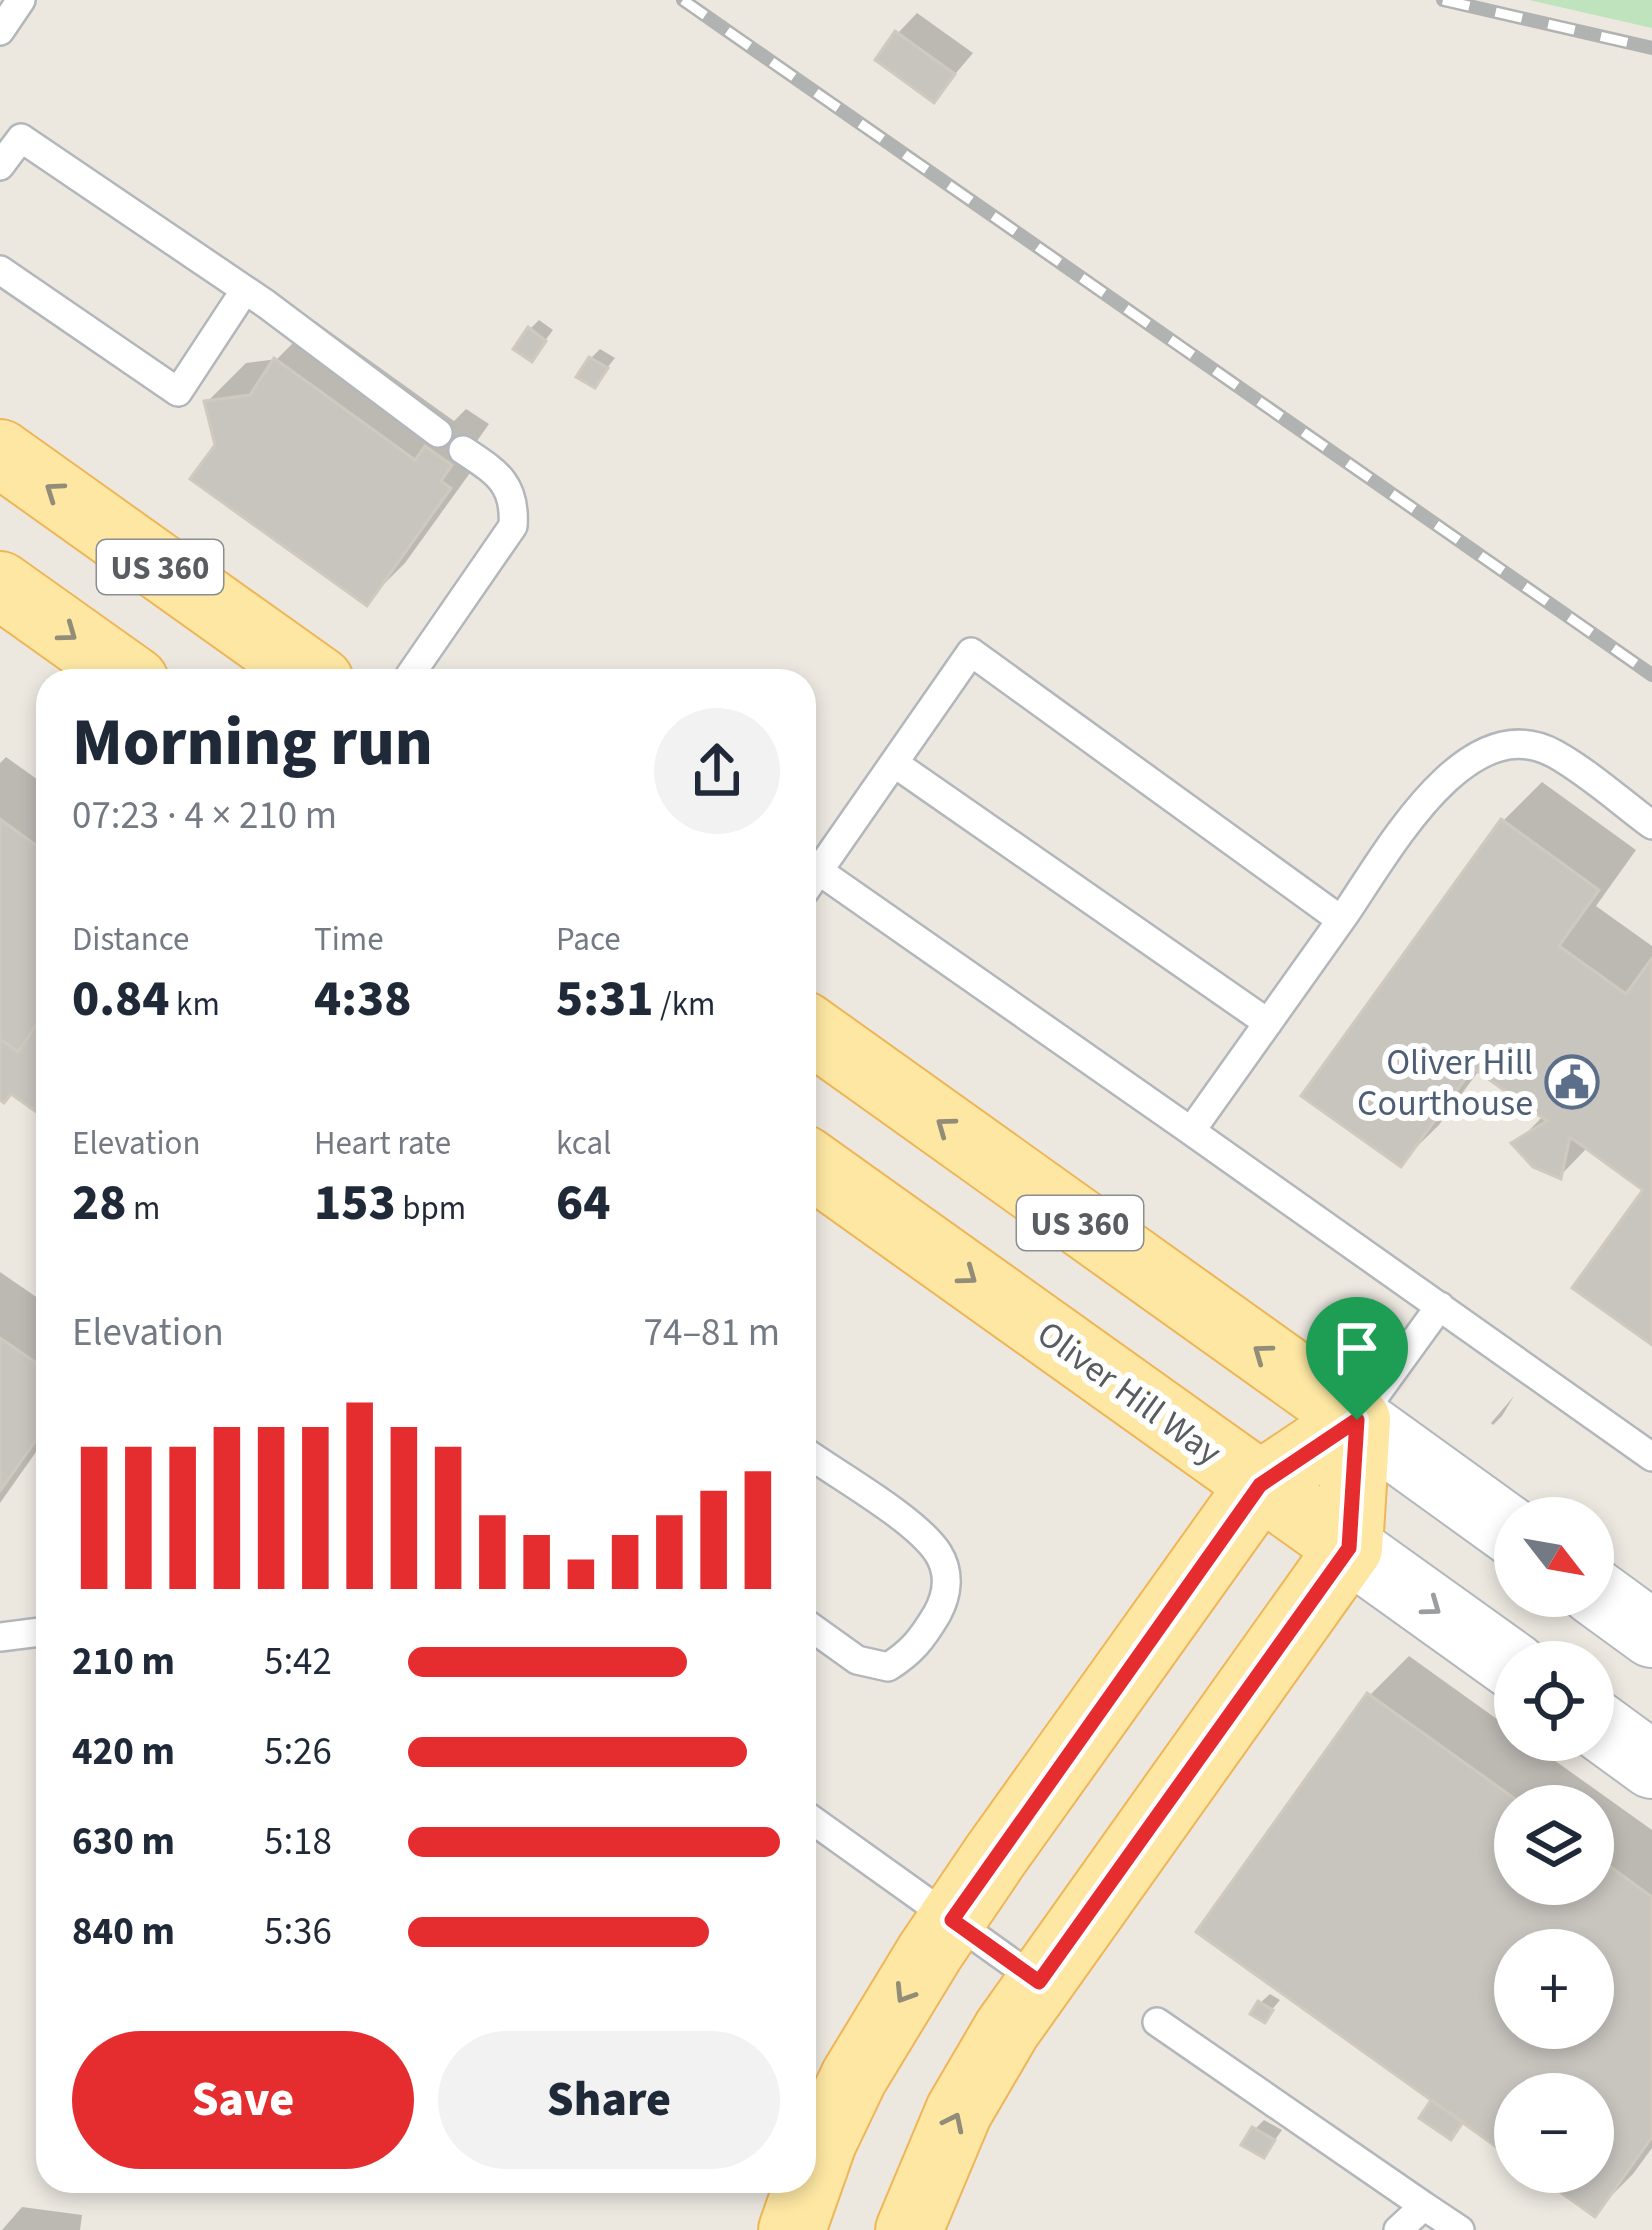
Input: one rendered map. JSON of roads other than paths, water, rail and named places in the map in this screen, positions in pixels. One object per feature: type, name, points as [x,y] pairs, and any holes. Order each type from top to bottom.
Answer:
[{"type":"main road","name":"US 360","points":[[0,453],[303,669]]},
{"type":"main road","name":"US 360","points":[[0,585],[118,669]]},
{"type":"main road","name":"US 360","points":[[816,1034],[1357,1420]]},
{"type":"main road","name":"Oliver Hill Way","points":[[816,1168],[1494,1652]]},
{"type":"main road","points":[[816,2132],[952,1920],[1260,1485],[1357,1420]]},
{"type":"main road","points":[[1357,1420],[1494,1519]]},
{"type":"main road","points":[[909,2230],[959,2110],[1039,1982],[1349,1548],[1357,1420]]},
{"type":"main road","points":[[1614,1606],[1652,1634]]},
{"type":"main road","points":[[1614,1738],[1652,1765]]},
{"type":"main road","points":[[792,2230],[801,2193]]},
{"type":"lane","points":[[0,31],[21,0]]},
{"type":"lane","points":[[0,166],[21,138],[245,290],[438,433]]},
{"type":"lane","points":[[0,270],[178,392],[245,290]]},
{"type":"lane","points":[[414,669],[513,526],[515,500],[496,472],[463,450]]},
{"type":"lane","points":[[816,876],[971,652],[1341,920]]},
{"type":"lane","points":[[1191,1131],[1427,799],[1451,772],[1502,747],[1552,752],[1652,825]]},
{"type":"lane","points":[[894,764],[1268,1023]]},
{"type":"lane","points":[[816,885],[1191,1131],[1652,1457]]},
{"type":"lane","points":[[1357,1420],[1440,1306]]},
{"type":"lane","points":[[816,1459],[920,1532],[939,1554],[948,1581],[942,1606],[916,1649],[887,1667],[857,1660],[816,1631]]},
{"type":"lane","points":[[0,1637],[36,1632]]},
{"type":"lane","points":[[816,1823],[1039,1982]]},
{"type":"lane","points":[[1157,2022],[1460,2230]]},
{"type":"lane","points":[[1398,2230],[1424,2206]]},
{"type":"railway","points":[[683,0],[1652,675]]},
{"type":"railway","points":[[1443,0],[1652,48]]},
{"type":"place","name":"Oliver Hill Courthouse","points":[[1572,1082]]}]
